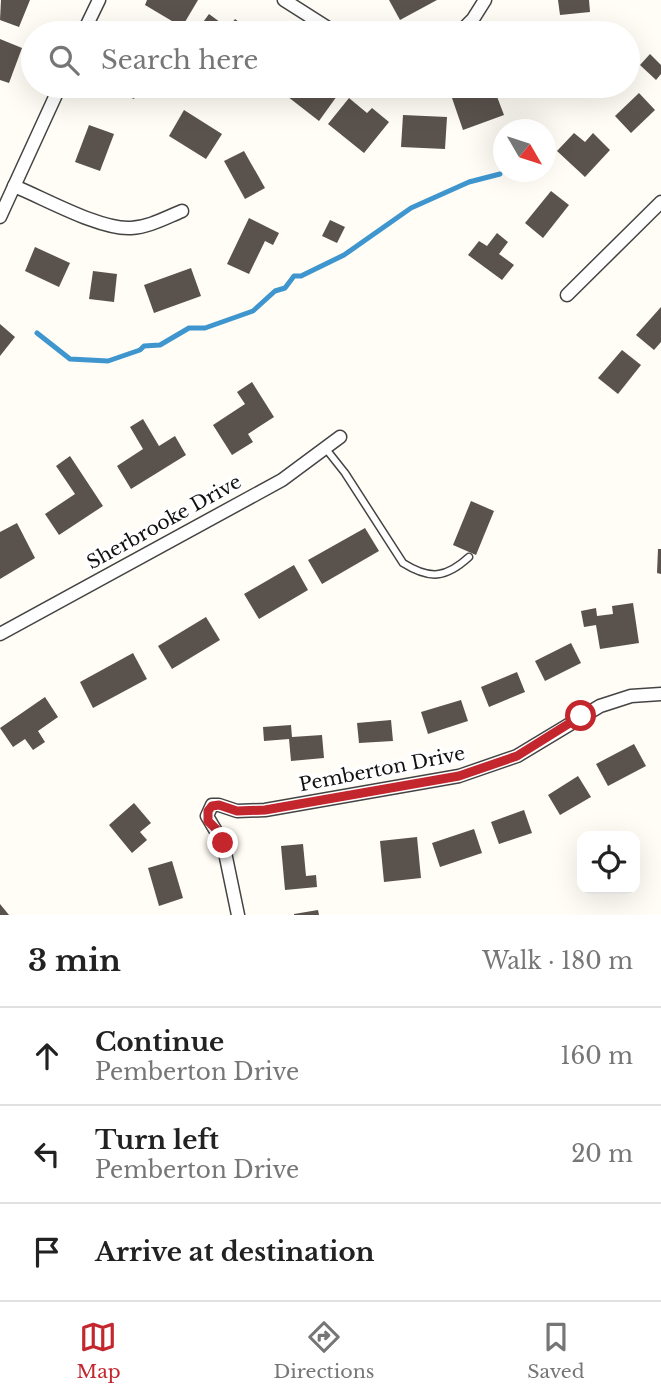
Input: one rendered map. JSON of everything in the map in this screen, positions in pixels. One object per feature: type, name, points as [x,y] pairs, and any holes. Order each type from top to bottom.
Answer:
[{"type":"street","points":[[89,21],[100,0]]},
{"type":"street","points":[[284,0],[317,21]]},
{"type":"street","points":[[472,21],[485,0]]},
{"type":"street","points":[[0,217],[54,98]]},
{"type":"street","points":[[14,186],[110,226],[129,228],[148,225],[182,211]]},
{"type":"street","points":[[566,295],[661,202]]},
{"type":"street","name":"Sherbrooke Drive","points":[[0,634],[282,480],[340,437]]},
{"type":"street","name":"Pemberton Drive","points":[[238,915],[223,843],[207,816],[212,806],[219,805],[237,811],[265,810],[459,776],[517,756],[600,706],[631,696],[661,694]]},
{"type":"lane","points":[[326,449],[345,473],[403,563],[418,572],[438,575],[454,571],[469,557]]},
{"type":"building","points":[[1,0],[30,0],[19,27],[0,20]]},
{"type":"building","points":[[147,0],[198,0],[186,21],[172,21],[145,5]]},
{"type":"building","points":[[389,0],[437,0],[400,20]]},
{"type":"building","points":[[558,0],[589,0],[590,12],[560,15]]},
{"type":"building","points":[[209,14],[218,21],[204,21]]},
{"type":"building","points":[[0,39],[21,48],[21,51],[9,83],[0,80]]},
{"type":"building","points":[[650,54],[661,65],[661,74],[656,80],[640,65]]},
{"type":"building","points":[[640,94],[655,110],[631,133],[615,116],[634,98],[640,98]]},
{"type":"building","points":[[289,98],[336,98],[319,121]]},
{"type":"building","points":[[349,98],[367,113],[372,108],[389,122],[364,153],[328,124]]},
{"type":"building","points":[[452,98],[498,98],[504,115],[463,130]]},
{"type":"building","points":[[184,110],[222,134],[206,159],[169,136]]},
{"type":"building","points":[[403,115],[447,117],[445,149],[401,147]]},
{"type":"building","points":[[89,125],[114,134],[100,171],[75,162]]},
{"type":"building","points":[[574,133],[585,142],[593,133],[610,150],[585,177],[557,151]]},
{"type":"building","points":[[244,151],[265,188],[245,199],[224,161]]},
{"type":"building","points":[[551,191],[569,205],[543,238],[525,223]]},
{"type":"building","points":[[249,218],[279,233],[273,245],[265,241],[249,274],[227,264]]},
{"type":"building","points":[[330,220],[345,227],[337,243],[322,236]]},
{"type":"building","points":[[497,233],[508,242],[499,254],[514,265],[502,280],[468,255],[479,241],[487,246]]},
{"type":"building","points":[[35,247],[70,263],[59,287],[25,271]]},
{"type":"building","points":[[191,268],[201,296],[154,313],[144,285]]},
{"type":"building","points":[[93,271],[117,274],[114,302],[89,299]]},
{"type":"building","points":[[661,307],[661,342],[654,350],[636,335]]},
{"type":"building","points":[[0,324],[15,337],[0,356]]},
{"type":"building","points":[[622,350],[641,365],[618,394],[598,378]]},
{"type":"building","points":[[252,382],[274,417],[248,434],[253,442],[232,455],[213,425],[245,404],[237,392]]},
{"type":"building","points":[[143,419],[159,446],[175,436],[186,455],[131,489],[117,466],[143,449],[130,427]]},
{"type":"building","points":[[70,456],[103,506],[59,535],[45,514],[75,494],[56,466]]},
{"type":"building","points":[[471,501],[494,511],[476,555],[453,545]]},
{"type":"building","points":[[17,523],[35,558],[0,579],[0,532]]},
{"type":"building","points":[[365,528],[379,551],[322,584],[308,560]]},
{"type":"building","points":[[658,549],[661,549],[661,574],[657,573]]},
{"type":"building","points":[[294,565],[308,590],[259,619],[244,594]]},
{"type":"building","points":[[633,603],[639,643],[600,649],[596,625],[584,627],[581,611],[596,608],[597,616],[613,614],[612,606]]},
{"type":"building","points":[[206,617],[220,640],[172,669],[158,646]]},
{"type":"building","points":[[571,643],[581,663],[545,681],[535,661]]},
{"type":"building","points":[[133,653],[147,679],[93,708],[80,682]]},
{"type":"building","points":[[517,672],[525,692],[489,707],[481,687]]},
{"type":"building","points":[[45,697],[58,717],[38,731],[45,742],[33,750],[25,739],[13,747],[0,728]]},
{"type":"building","points":[[461,700],[468,721],[428,734],[421,712]]},
{"type":"building","points":[[391,720],[393,741],[359,743],[357,723]]},
{"type":"building","points":[[291,725],[292,737],[322,735],[324,758],[291,761],[289,739],[264,741],[263,727]]},
{"type":"building","points":[[634,744],[646,766],[608,786],[596,764]]},
{"type":"building","points":[[578,776],[591,797],[560,815],[548,795]]},
{"type":"building","points":[[134,803],[151,823],[140,832],[147,840],[132,853],[109,825]]},
{"type":"building","points":[[524,810],[532,833],[499,844],[491,822]]},
{"type":"building","points":[[474,829],[482,853],[440,867],[432,843]]},
{"type":"building","points":[[417,837],[421,878],[384,882],[380,841]]},
{"type":"building","points":[[303,844],[306,876],[316,875],[317,887],[285,890],[281,846]]},
{"type":"building","points":[[172,861],[183,898],[159,906],[148,868]]},
{"type":"building","points":[[0,904],[9,915],[0,915]]},
{"type":"building","points":[[318,910],[319,915],[294,915],[294,914]]},
{"type":"waterway","points":[[37,333],[70,359],[108,361],[140,350],[144,346],[160,345],[189,328],[205,328],[253,311],[275,291],[285,288],[294,276],[301,276],[344,255],[411,208],[469,182],[493,176]]},
{"type":"route","points":[[223,843],[218,831],[208,821],[208,811],[212,806],[219,805],[243,812],[265,810],[459,776],[517,756],[581,716]]}]
